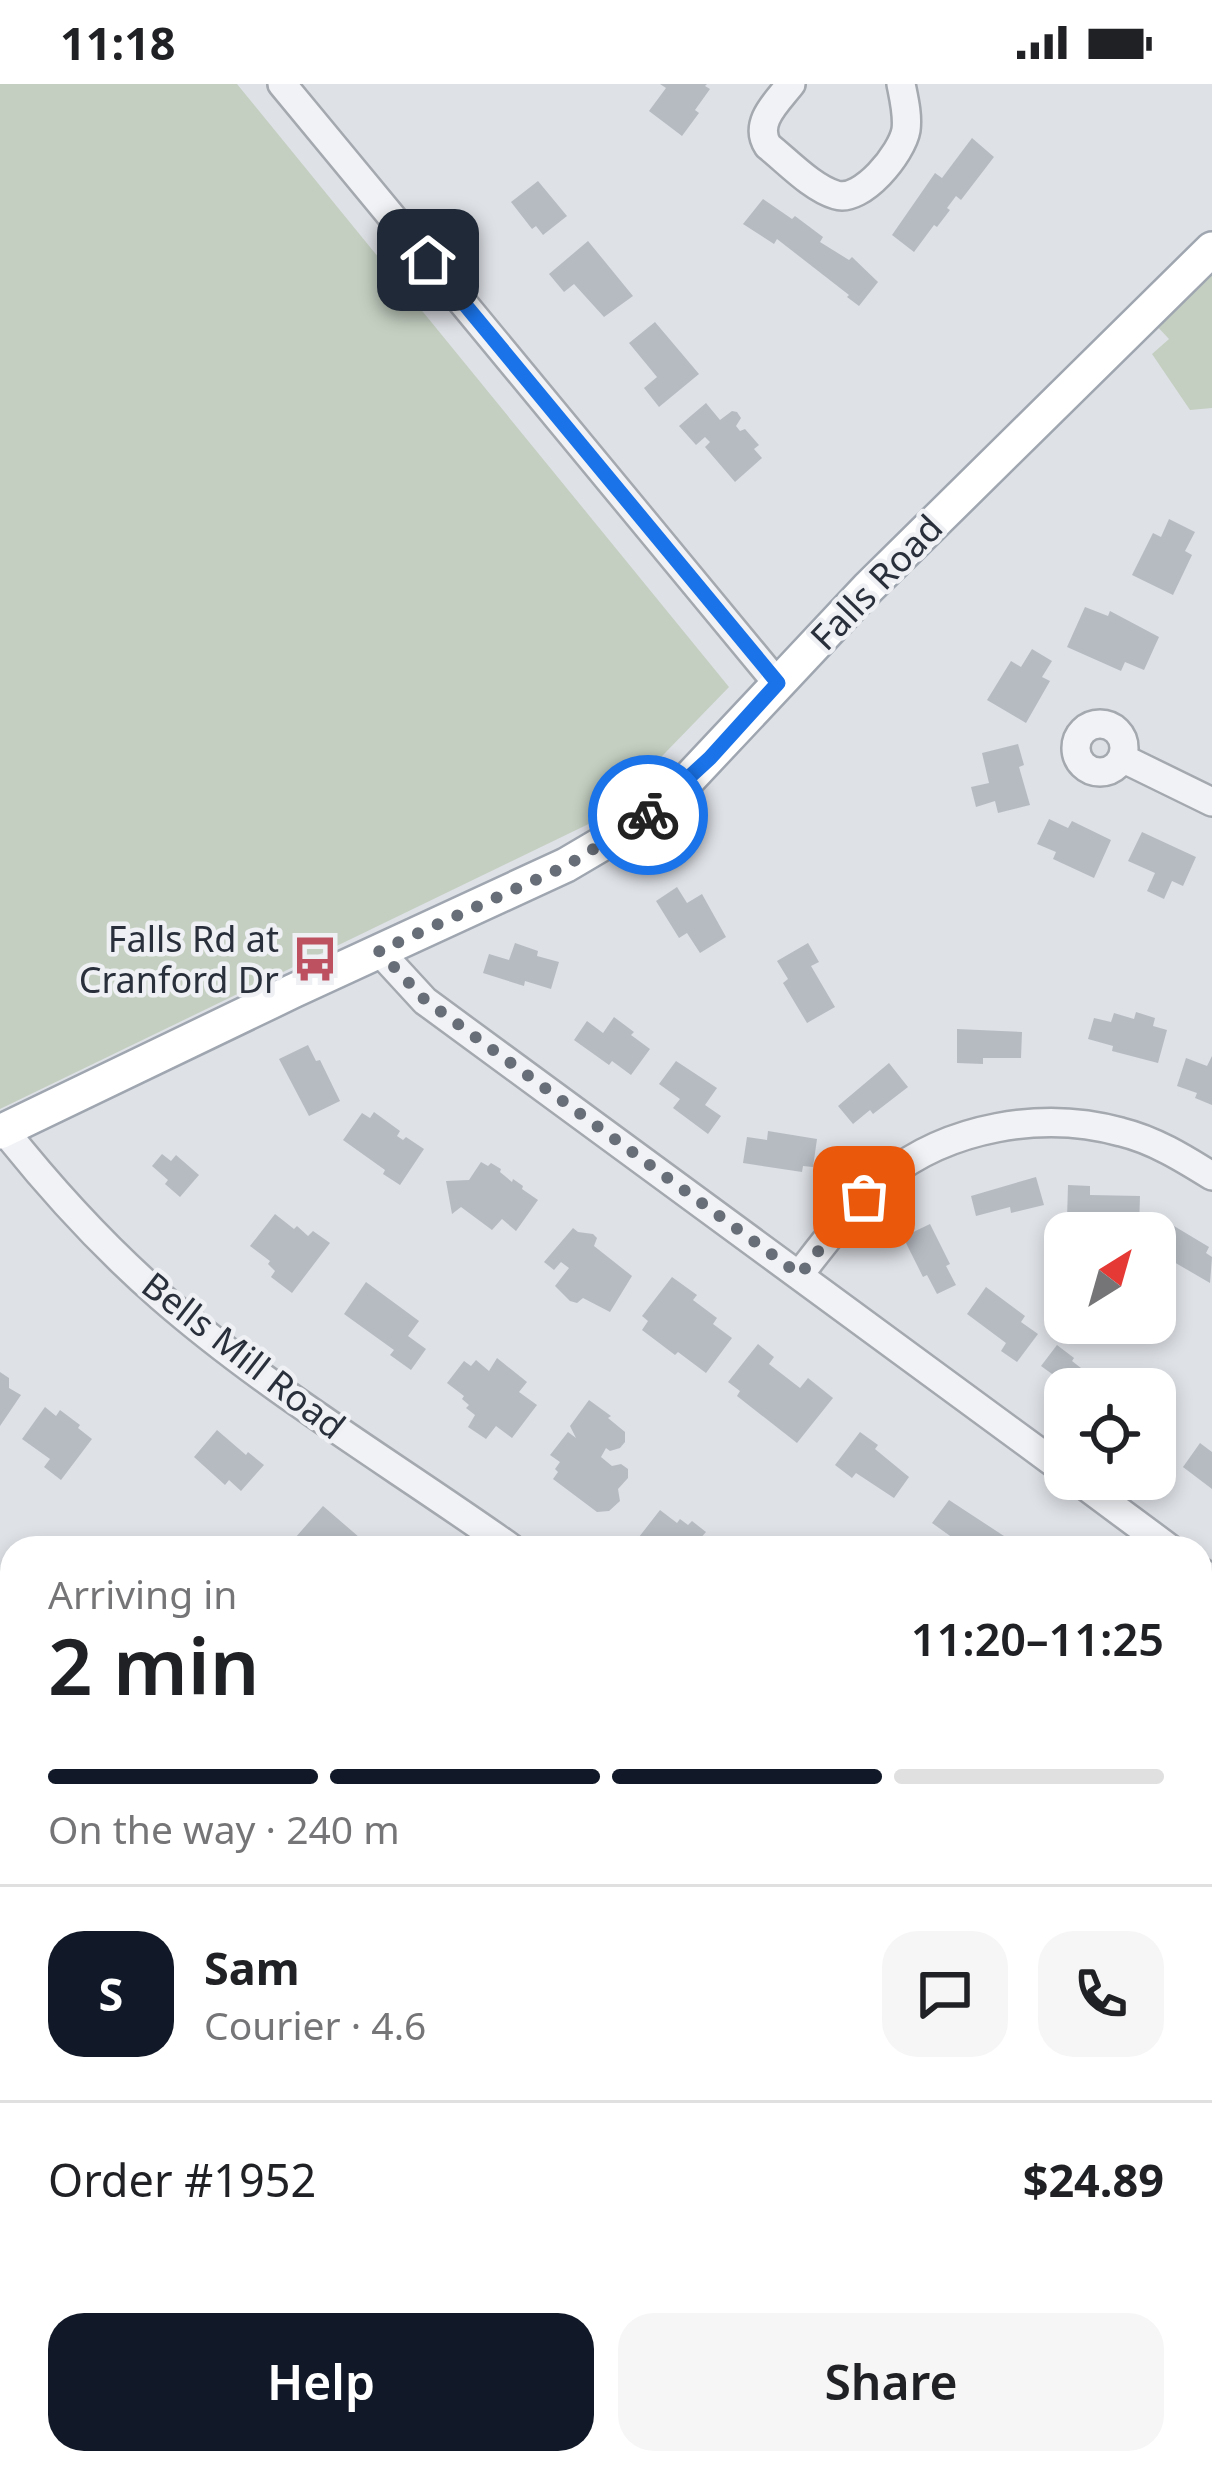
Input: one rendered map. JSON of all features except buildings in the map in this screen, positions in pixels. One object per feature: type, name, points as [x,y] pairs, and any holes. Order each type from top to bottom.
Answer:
[{"type":"main road","name":"Falls Road","points":[[2,1131],[566,866],[639,822],[710,758],[941,516],[1212,249]]},
{"type":"street","points":[[282,84],[778,683]]},
{"type":"street","points":[[790,84],[768,114],[762,137],[817,184],[836,195],[850,196],[862,190],[900,149],[907,117],[901,84]]},
{"type":"street","points":[[1122,758],[1212,802]]},
{"type":"street","points":[[379,951],[425,1000],[1044,1455]]},
{"type":"street","points":[[800,1275],[836,1228],[888,1176],[938,1147],[988,1130],[1086,1124],[1156,1144],[1212,1176]]},
{"type":"street","name":"Bells Mill Road","points":[[2,1131],[160,1296],[249,1366],[494,1536]]},
{"type":"street","points":[[1104,1500],[1153,1536]]},
{"type":"green space","points":[[0,84],[237,84],[729,687],[603,817],[0,1109]]},
{"type":"green space","points":[[1212,267],[1212,408],[1190,410],[1152,354],[1169,339],[1153,322]]},
{"type":"way so far","points":[[648,815],[566,866],[379,951],[425,1000],[800,1275],[864,1197]]},
{"type":"place","name":"Falls Rd at Cranford Dr","points":[[315,959]]},
{"type":"route","points":[[428,260],[778,683],[710,758],[648,815]]}]
